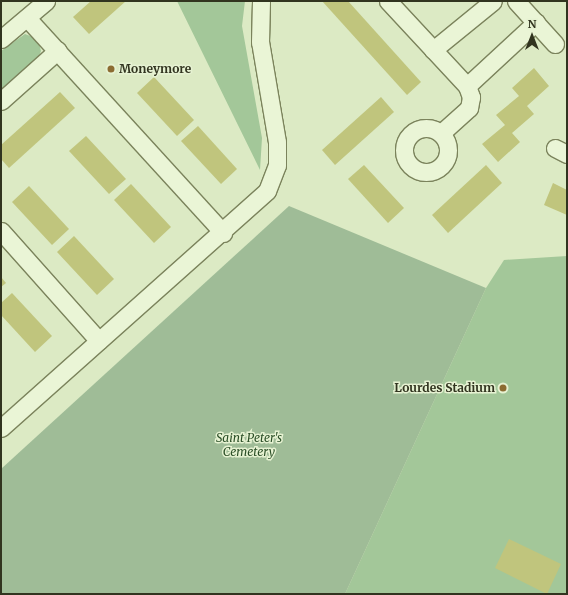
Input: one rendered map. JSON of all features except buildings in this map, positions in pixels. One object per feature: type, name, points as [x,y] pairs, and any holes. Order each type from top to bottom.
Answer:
[{"type":"street","points":[[1,39],[46,1]]},
{"type":"street","points":[[1,428],[223,233],[267,191],[277,165],[277,142],[260,42],[261,1]]},
{"type":"street","points":[[388,1],[467,86],[471,97],[469,108],[441,134]]},
{"type":"street","points":[[433,50],[493,1]]},
{"type":"street","points":[[516,1],[555,44]]},
{"type":"street","points":[[26,18],[58,50],[223,233]]},
{"type":"street","points":[[467,86],[536,22]]},
{"type":"street","points":[[1,101],[58,50]]},
{"type":"street","points":[[1,231],[99,341]]},
{"type":"green space","points":[[177,1],[245,1],[242,26],[262,138],[260,170]]},
{"type":"green space","points":[[25,34],[38,39],[41,51],[38,59],[1,92],[1,51]]},
{"type":"green space","name":"Saint Peter's Cemetery","points":[[289,206],[486,288],[345,594],[1,594],[1,469]]},
{"type":"green space","name":"Lourdes Stadium","points":[[567,256],[567,594],[345,594],[486,288],[504,260]]},
{"type":"place","name":"Moneymore","points":[[111,69]]},
{"type":"place","name":"Lourdes Stadium","points":[[503,388]]}]
